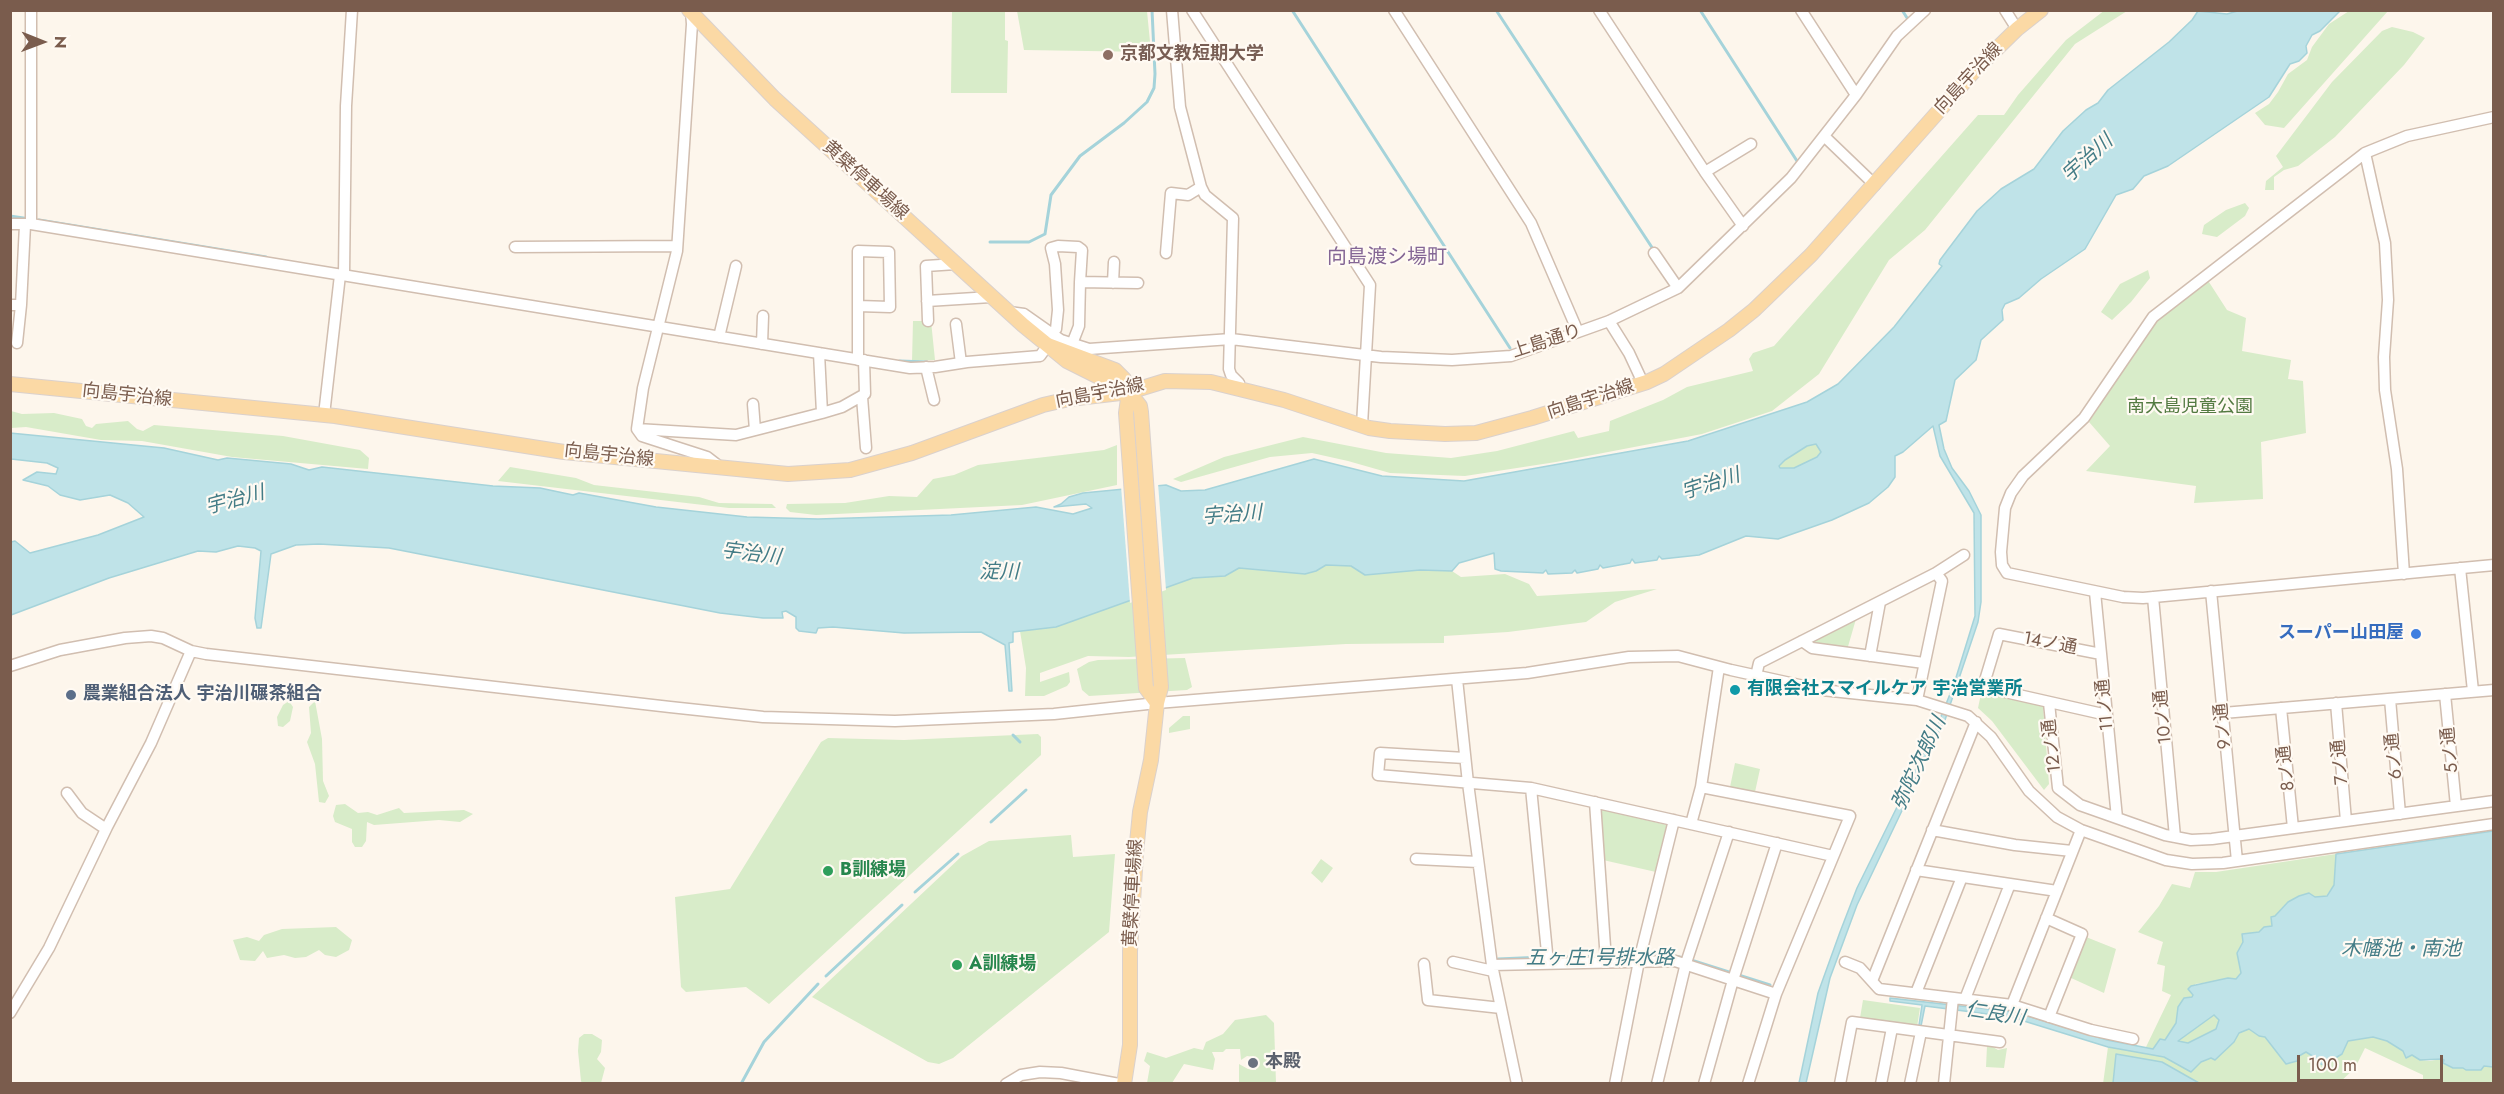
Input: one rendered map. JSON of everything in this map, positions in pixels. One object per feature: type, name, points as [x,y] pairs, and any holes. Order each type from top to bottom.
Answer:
[{"type":"main road","name":"向島宇治線","points":[[10,384],[324,415],[564,452],[788,474],[850,470],[912,453],[1015,414],[1069,399],[1129,392],[1166,381],[1211,382],[1284,400],[1362,425],[1415,434],[1476,433],[1643,383],[1664,374],[1703,349],[1754,310],[1811,255],[1976,69],[2040,10]]},
{"type":"main road","name":"黄檗停車場線","points":[[690,11],[774,99],[991,297],[1050,340],[1115,370],[1124,379],[1133,407],[1146,688],[1155,695],[1151,760],[1140,812],[1136,853],[1130,951],[1130,1046],[1122,1083]]},
{"type":"main road","name":"黄檗停車場線","points":[[1050,340],[1067,361],[1129,392]]},
{"type":"main road","points":[[1090,396],[1095,384],[1093,373]]},
{"type":"street","points":[[17,343],[16,305],[30,221],[31,10]]},
{"type":"street","points":[[324,415],[343,272],[346,106],[352,10]]},
{"type":"street","points":[[1172,10],[1180,107],[1201,187],[1205,195],[1233,218],[1229,369],[1231,375],[1239,383],[1238,389]]},
{"type":"street","points":[[1192,10],[1370,285],[1362,425]]},
{"type":"street","points":[[1394,10],[1531,223],[1578,332]]},
{"type":"street","points":[[1599,10],[1743,226]]},
{"type":"street","points":[[1801,10],[1856,95]]},
{"type":"street","name":"上島通り","points":[[1050,340],[1089,349],[1231,339],[1365,356],[1452,360],[1511,356],[1609,321],[1678,288],[1743,226],[1791,178],[1856,95],[1897,36],[1925,10]]},
{"type":"street","points":[[2005,10],[2017,29]]},
{"type":"street","points":[[636,429],[643,388],[677,246],[690,11]]},
{"type":"street","points":[[2493,117],[2407,136],[2366,153],[2153,316],[2084,418],[2023,476],[2011,493],[2005,508],[2001,552],[2002,566],[2007,573],[2122,597],[2153,597],[2493,565]]},
{"type":"street","points":[[1824,136],[1875,184]]},
{"type":"street","points":[[1705,172],[1751,144]]},
{"type":"street","points":[[2366,153],[2385,243],[2388,300],[2384,357],[2385,390],[2397,469],[2404,574]]},
{"type":"street","points":[[1166,253],[1171,193],[1188,195],[1201,187]]},
{"type":"street","points":[[10,224],[30,221],[762,340],[819,353],[859,357],[910,368],[961,359],[1040,356],[1056,329],[1058,310],[1055,264],[1051,248],[1078,247],[1082,250],[1078,326],[1072,344]]},
{"type":"street","points":[[515,247],[677,246]]},
{"type":"street","points":[[636,429],[736,435],[842,407],[862,397],[865,394],[859,357],[858,306],[858,251],[889,252],[890,307],[858,306]]},
{"type":"street","points":[[1654,253],[1678,288]]},
{"type":"street","points":[[1113,283],[1114,262]]},
{"type":"street","points":[[928,321],[926,266],[956,264]]},
{"type":"street","points":[[720,333],[736,266]]},
{"type":"street","points":[[1080,282],[1138,284]]},
{"type":"street","points":[[927,301],[991,297]]},
{"type":"street","points":[[762,340],[763,316]]},
{"type":"street","points":[[1609,321],[1629,353],[1643,383]]},
{"type":"street","points":[[956,324],[961,359]]},
{"type":"street","points":[[819,353],[822,413]]},
{"type":"street","points":[[926,367],[934,400]]},
{"type":"street","points":[[862,397],[866,448]]},
{"type":"street","points":[[753,404],[755,430]]},
{"type":"street","points":[[636,429],[642,436],[707,458],[723,468]]},
{"type":"street","points":[[1756,676],[1759,663],[1936,573],[1965,555]]},
{"type":"street","points":[[2460,568],[2473,692]]},
{"type":"street","points":[[1917,700],[1942,581],[1936,573]]},
{"type":"street","name":"9ノ通","points":[[2211,591],[2237,861]]},
{"type":"street","name":"11ノ通","points":[[2096,592],[2117,818]]},
{"type":"street","name":"10ノ通","points":[[2153,597],[2175,837]]},
{"type":"street","points":[[1870,656],[1880,602]]},
{"type":"street","name":"14ノ通","points":[[2049,703],[1983,687],[1999,634],[2101,654]]},
{"type":"street","points":[[10,666],[60,650],[125,638],[163,638],[191,651],[726,714],[818,720],[960,719],[1053,714],[1155,695],[1458,679],[1527,674],[1642,656],[1686,657],[1756,676],[1822,690],[1917,700],[1947,708],[1976,722],[2044,807],[2069,825],[2166,860],[2200,864],[2237,861],[2493,824]]},
{"type":"street","points":[[1802,641],[1812,648],[1924,663]]},
{"type":"street","points":[[10,1013],[49,948],[106,829],[151,743],[191,651]]},
{"type":"street","points":[[1691,824],[1701,787],[1719,667]]},
{"type":"street","points":[[1458,679],[1465,758],[1492,968],[1517,1083]]},
{"type":"street","points":[[2223,713],[2493,690]]},
{"type":"street","name":"5ノ通","points":[[2445,694],[2456,806]]},
{"type":"street","name":"6ノ通","points":[[2390,699],[2400,814]]},
{"type":"street","points":[[2049,703],[2107,715]]},
{"type":"street","name":"12ノ通","points":[[2049,703],[2058,788],[2080,805],[2117,818]]},
{"type":"street","name":"7ノ通","points":[[2336,703],[2346,821]]},
{"type":"street","name":"8ノ通","points":[[2281,708],[2293,828]]},
{"type":"street","points":[[1872,981],[1976,722]]},
{"type":"street","points":[[1465,758],[1380,753],[1378,775],[1531,788],[1833,856]]},
{"type":"street","points":[[1701,787],[1850,816],[1776,993],[1748,1083]]},
{"type":"street","points":[[1531,788],[1548,959]]},
{"type":"street","points":[[67,793],[82,813],[106,829]]},
{"type":"street","points":[[2117,818],[2191,840],[2493,801]]},
{"type":"street","points":[[1595,802],[1605,958]]},
{"type":"street","points":[[1616,1083],[1640,957],[1674,820]]},
{"type":"street","points":[[1932,830],[2015,845],[2072,851]]},
{"type":"street","points":[[2012,1005],[2081,830]]},
{"type":"street","points":[[1657,1083],[1687,960],[1729,832]]},
{"type":"street","points":[[1704,1083],[1777,843]]},
{"type":"street","points":[[1416,859],[1478,862]]},
{"type":"street","points":[[1916,870],[2057,891]]},
{"type":"street","points":[[1916,993],[1962,877]]},
{"type":"street","points":[[1965,999],[2010,884]]},
{"type":"street","points":[[2046,918],[2082,934],[2049,1017]]},
{"type":"street","points":[[1453,962],[1492,968],[1548,959],[1640,957],[1687,960],[1776,993]]},
{"type":"street","points":[[1845,962],[1860,968],[1879,989],[1916,993],[1953,1004],[1965,999],[2012,1005],[2091,1030],[2133,1039]]},
{"type":"street","points":[[1424,964],[1428,1000],[1502,1008]]},
{"type":"street","points":[[1944,1083],[1953,1004]]},
{"type":"street","points":[[1839,1083],[1852,1022],[2000,1042]]},
{"type":"street","points":[[1881,1083],[1892,1028]]},
{"type":"street","points":[[1910,1083],[1918,1031]]},
{"type":"street","points":[[1006,1083],[1061,1072],[1080,1080],[1122,1083]]},
{"type":"green space","points":[[2105,10],[2127,11],[2075,44],[1925,230],[1889,260],[1819,374],[1772,411],[1702,434],[1556,462],[1465,476],[1390,473],[1312,453],[1270,457],[1181,482],[1173,479],[1224,457],[1303,437],[1386,453],[1451,458],[1497,451],[1574,431],[1578,438],[1609,431],[1610,421],[1663,400],[1687,387],[1753,371],[1749,359],[1753,353],[1774,346],[1978,115],[2004,115],[2018,95],[2066,40]]},
{"type":"green space","points":[[952,11],[1005,11],[1005,40],[1008,41],[1007,93],[951,93]]},
{"type":"green space","points":[[1017,11],[1147,11],[1151,52],[1024,50]]},
{"type":"green space","points":[[2349,11],[2388,11],[2284,128],[2265,125],[2255,113],[2269,104],[2288,74],[2307,60],[2312,47],[2329,24]]},
{"type":"green space","points":[[2392,27],[2413,32],[2425,38],[2404,65],[2335,137],[2298,166],[2284,170],[2274,177],[2274,190],[2265,190],[2266,181],[2283,167],[2276,156],[2332,82],[2382,31]]},
{"type":"green space","points":[[2245,203],[2249,208],[2245,216],[2217,237],[2202,234],[2204,225],[2226,210]]},
{"type":"green space","points":[[2148,270],[2150,278],[2131,302],[2112,320],[2101,312],[2120,284]]},
{"type":"green space","name":"南大島児童公園","points":[[2207,279],[2227,310],[2246,318],[2242,351],[2291,360],[2288,379],[2303,381],[2306,433],[2261,442],[2263,499],[2194,503],[2196,486],[2086,471],[2110,446],[2089,422],[2156,320]]},
{"type":"green space","points":[[913,321],[931,321],[935,360],[912,361]]},
{"type":"green space","points":[[11,411],[22,414],[54,413],[82,419],[86,426],[92,428],[96,424],[128,421],[143,431],[154,425],[283,436],[360,450],[369,458],[368,469],[232,457],[142,441],[101,440],[26,427],[11,428]]},
{"type":"green space","points":[[1816,444],[1821,452],[1817,457],[1794,468],[1780,468],[1779,466],[1785,460],[1807,446]]},
{"type":"green space","points":[[1117,445],[1117,485],[1022,505],[816,515],[790,512],[786,508],[787,504],[845,503],[889,496],[917,497],[933,479],[954,475],[978,465],[1104,450]]},
{"type":"green space","points":[[510,467],[576,478],[594,485],[699,497],[719,503],[772,504],[776,508],[729,508],[498,481]]},
{"type":"green space","points":[[1326,565],[1351,566],[1365,575],[1420,570],[1452,571],[1461,577],[1505,574],[1529,584],[1537,596],[1657,589],[1615,602],[1586,622],[1508,632],[1444,636],[1444,643],[1346,644],[1129,657],[1088,656],[1040,673],[1040,682],[1069,672],[1070,682],[1067,686],[1044,696],[1025,696],[1026,668],[1020,631],[1056,627],[1193,578],[1225,576],[1239,568],[1305,574]]},
{"type":"green space","points":[[1856,619],[1847,650],[1815,645],[1814,638]]},
{"type":"green space","points":[[1185,658],[1192,687],[1187,690],[1089,696],[1082,690],[1077,669],[1098,660]]},
{"type":"green space","points":[[1982,689],[2043,705],[2049,784],[2044,790],[1992,721],[1978,708]]},
{"type":"green space","points":[[289,701],[293,707],[290,721],[283,727],[278,726],[277,717],[283,705]]},
{"type":"green space","points":[[315,701],[322,739],[323,781],[329,796],[325,803],[319,802],[315,764],[307,742],[311,733],[309,707]]},
{"type":"green space","points":[[1183,716],[1190,716],[1190,729],[1169,733],[1169,728]]},
{"type":"green space","name":"B訓練場","points":[[1038,734],[1041,737],[1041,755],[769,1004],[746,987],[686,992],[681,987],[675,897],[730,889],[821,742],[828,738],[904,740]]},
{"type":"green space","points":[[1735,763],[1760,769],[1755,792],[1730,787]]},
{"type":"green space","points":[[345,804],[358,813],[368,812],[377,815],[399,808],[404,813],[464,810],[473,814],[460,822],[439,820],[374,825],[367,822],[366,841],[362,847],[355,847],[352,842],[352,829],[335,822],[333,816],[336,805]]},
{"type":"green space","points":[[1603,810],[1667,825],[1656,872],[1603,860],[1599,813]]},
{"type":"green space","name":"A訓練場","points":[[1071,835],[1073,857],[1115,854],[1109,932],[953,1058],[939,1064],[928,1062],[812,997],[962,856],[989,841]]},
{"type":"green space","points":[[2336,854],[2334,885],[2326,896],[2288,902],[2275,916],[2272,926],[2259,932],[2242,934],[2243,942],[2237,953],[2241,973],[2236,979],[2195,984],[2194,995],[2184,998],[2179,1007],[2176,1023],[2165,1040],[2160,1040],[2153,1049],[2146,1047],[2171,995],[2162,991],[2165,966],[2157,964],[2163,942],[2138,932],[2159,906],[2172,884],[2190,888],[2195,872],[2216,872]]},
{"type":"green space","points":[[1321,859],[1333,868],[1322,883],[1311,873]]},
{"type":"green space","points":[[336,927],[352,940],[349,950],[336,957],[325,955],[319,950],[306,957],[295,958],[284,955],[267,958],[263,951],[255,961],[240,960],[233,940],[247,937],[259,941],[264,935],[282,929]]},
{"type":"green space","points":[[2086,937],[2116,949],[2104,993],[2069,977]]},
{"type":"green space","points":[[1863,1000],[1920,1008],[1917,1027],[1860,1018]]},
{"type":"green space","points":[[1266,1015],[1274,1023],[1276,1083],[1239,1083],[1239,1064],[1256,1070],[1255,1057],[1247,1056],[1241,1060],[1240,1049],[1226,1049],[1223,1052],[1212,1052],[1215,1059],[1213,1070],[1184,1064],[1172,1083],[1147,1083],[1150,1066],[1144,1061],[1147,1052],[1166,1058],[1194,1048],[1203,1050],[1206,1042],[1223,1034],[1235,1020]]},
{"type":"green space","points":[[2214,1015],[2219,1020],[2216,1029],[2188,1043],[2178,1041]]},
{"type":"green space","points":[[2249,1029],[2265,1037],[2287,1064],[2306,1052],[2324,1065],[2342,1054],[2348,1041],[2373,1037],[2387,1041],[2403,1051],[2405,1056],[2412,1055],[2421,1060],[2442,1059],[2494,1067],[2493,1083],[2423,1083],[2423,1075],[2365,1048],[2355,1068],[2339,1083],[2103,1084],[2108,1047],[2164,1057],[2191,1072],[2201,1062],[2234,1042],[2239,1033]]},
{"type":"green space","points":[[584,1034],[592,1034],[602,1040],[601,1052],[597,1059],[605,1068],[601,1083],[582,1083],[581,1081],[578,1051],[579,1038]]},
{"type":"green space","points":[[1987,1046],[1998,1050],[2007,1048],[2004,1068],[1986,1067]]},
{"type":"water","name":"淀川","points":[[2241,10],[2340,11],[2320,31],[2312,35],[2306,46],[2307,53],[2299,61],[2290,64],[2269,97],[2168,166],[2144,176],[2133,189],[2116,195],[2085,249],[2041,279],[2019,298],[2005,304],[2002,310],[2003,320],[1981,340],[1976,360],[1955,380],[1946,421],[1939,425],[1944,449],[1952,468],[1969,491],[1981,515],[1981,602],[1978,622],[1945,720],[1916,776],[1908,798],[1857,905],[1830,978],[1806,1083],[1799,1083],[1818,993],[1840,932],[1857,888],[1938,724],[1954,684],[1975,616],[1974,513],[1940,456],[1933,426],[1903,452],[1895,456],[1895,477],[1888,487],[1869,503],[1832,520],[1778,539],[1746,536],[1699,555],[1662,559],[1659,556],[1657,560],[1635,563],[1632,559],[1630,563],[1603,568],[1600,565],[1598,569],[1577,573],[1575,570],[1572,573],[1548,574],[1546,570],[1543,573],[1501,571],[1495,569],[1494,553],[1459,563],[1452,571],[1420,570],[1365,575],[1351,566],[1326,565],[1305,574],[1239,568],[1225,576],[1193,578],[1056,627],[1013,632],[1013,642],[1009,643],[1012,691],[1009,691],[1005,645],[981,632],[904,633],[833,627],[818,628],[816,633],[799,631],[796,628],[796,617],[786,611],[782,612],[783,618],[720,613],[389,548],[296,545],[271,554],[261,628],[257,628],[255,618],[261,551],[238,546],[216,552],[198,551],[109,578],[11,615],[11,542],[15,541],[30,553],[98,535],[144,517],[128,503],[110,495],[80,500],[60,495],[48,486],[23,480],[37,472],[56,474],[58,468],[47,463],[11,459],[10,433],[164,448],[218,460],[227,458],[291,464],[309,470],[322,467],[493,486],[540,488],[656,507],[747,517],[818,519],[951,515],[1036,507],[1073,514],[1092,508],[1086,504],[1054,507],[1069,497],[1083,493],[1166,485],[1181,491],[1205,490],[1314,459],[1382,476],[1464,481],[1688,441],[1807,402],[1838,384],[1894,327],[1942,266],[1939,264],[1940,260],[1977,211],[2001,189],[2034,169],[2063,131],[2086,110],[2098,103],[2108,90],[2169,42],[2198,11],[2227,14]],"holes":[[[1816,444],[1821,452],[1817,457],[1794,468],[1780,468],[1779,466],[1807,446]]]},
{"type":"water","name":"木幡池・南池","points":[[2493,831],[2493,1067],[2484,1066],[2481,1070],[2466,1070],[2453,1068],[2443,1063],[2442,1059],[2420,1060],[2412,1055],[2406,1058],[2403,1051],[2387,1041],[2373,1037],[2348,1041],[2342,1054],[2324,1065],[2314,1062],[2314,1057],[2306,1052],[2299,1056],[2297,1061],[2286,1064],[2265,1037],[2249,1029],[2239,1033],[2234,1042],[2215,1060],[2211,1058],[2201,1062],[2191,1072],[2164,1057],[2108,1047],[2011,1017],[1925,1006],[1921,1026],[1919,1025],[1922,1005],[1890,1001],[1890,998],[2014,1012],[2107,1040],[2153,1049],[2160,1039],[2165,1040],[2176,1023],[2178,1007],[2184,998],[2192,997],[2188,989],[2191,986],[2228,978],[2236,979],[2241,973],[2237,953],[2243,942],[2242,934],[2259,932],[2264,927],[2272,926],[2271,917],[2275,916],[2288,902],[2299,896],[2309,893],[2315,897],[2327,896],[2334,885],[2336,854]],"holes":[[[2214,1015],[2219,1020],[2216,1029],[2188,1043],[2178,1041]]]},
{"type":"water","points":[[2116,1054],[2162,1062],[2199,1083],[2113,1083]]},
{"type":"pier","points":[[1158,483],[1166,590],[1130,603],[1121,486]]},
{"type":"waterway","points":[[990,242],[1029,242],[1045,234],[1051,195],[1080,156],[1124,123],[1147,102],[1154,88],[1155,74],[1152,10]]},
{"type":"waterway","points":[[1292,10],[1510,348]]},
{"type":"waterway","points":[[1496,10],[1653,249]]},
{"type":"waterway","points":[[1700,10],[1797,161]]},
{"type":"waterway","points":[[1902,10],[1909,21]]},
{"type":"waterway","points":[[10,216],[30,219]]},
{"type":"waterway","points":[[39,220],[266,257]]},
{"type":"waterway","points":[[900,361],[927,362]]},
{"type":"waterway","points":[[1013,735],[1020,742]]},
{"type":"waterway","points":[[991,822],[1026,790]]},
{"type":"waterway","points":[[915,892],[958,854]]},
{"type":"waterway","points":[[826,976],[902,905]]},
{"type":"waterway","name":"五ヶ庄1号排水路","points":[[1644,955],[1670,955],[1684,958]]},
{"type":"waterway","name":"五ヶ庄1号排水路","points":[[1551,957],[1637,956]]},
{"type":"waterway","name":"五ヶ庄1号排水路","points":[[1498,959],[1544,957]]},
{"type":"waterway","name":"五ヶ庄1号排水路","points":[[1691,960],[1770,985]]},
{"type":"waterway","points":[[741,1084],[764,1042],[818,984]]},
{"type":"place","name":"京都文教短期大学","points":[[1108,55]]},
{"type":"place","name":"スーパー山田屋","points":[[2416,634]]},
{"type":"place","name":"有限会社スマイルケア 宇治営業所","points":[[1735,690]]},
{"type":"place","name":"農業組合法人 宇治川碾茶組合","points":[[71,695]]},
{"type":"place","name":"B訓練場","points":[[828,871]]},
{"type":"place","name":"A訓練場","points":[[957,965]]},
{"type":"place","name":"本殿","points":[[1253,1063]]},
{"type":"district","name":"向島渡シ場町","points":[[1387,258]]},
{"type":"water label","name":"宇治川","points":[[2088,159]]},
{"type":"water label","name":"宇治川","points":[[1711,485]]},
{"type":"water label","name":"宇治川","points":[[235,501]]},
{"type":"water label","name":"宇治川","points":[[1232,516]]},
{"type":"water label","name":"宇治川","points":[[751,555]]},
{"type":"water label","name":"弥陀次郎川","points":[[1920,764]]},
{"type":"water label","name":"仁良川","points":[[1995,1015]]}]
